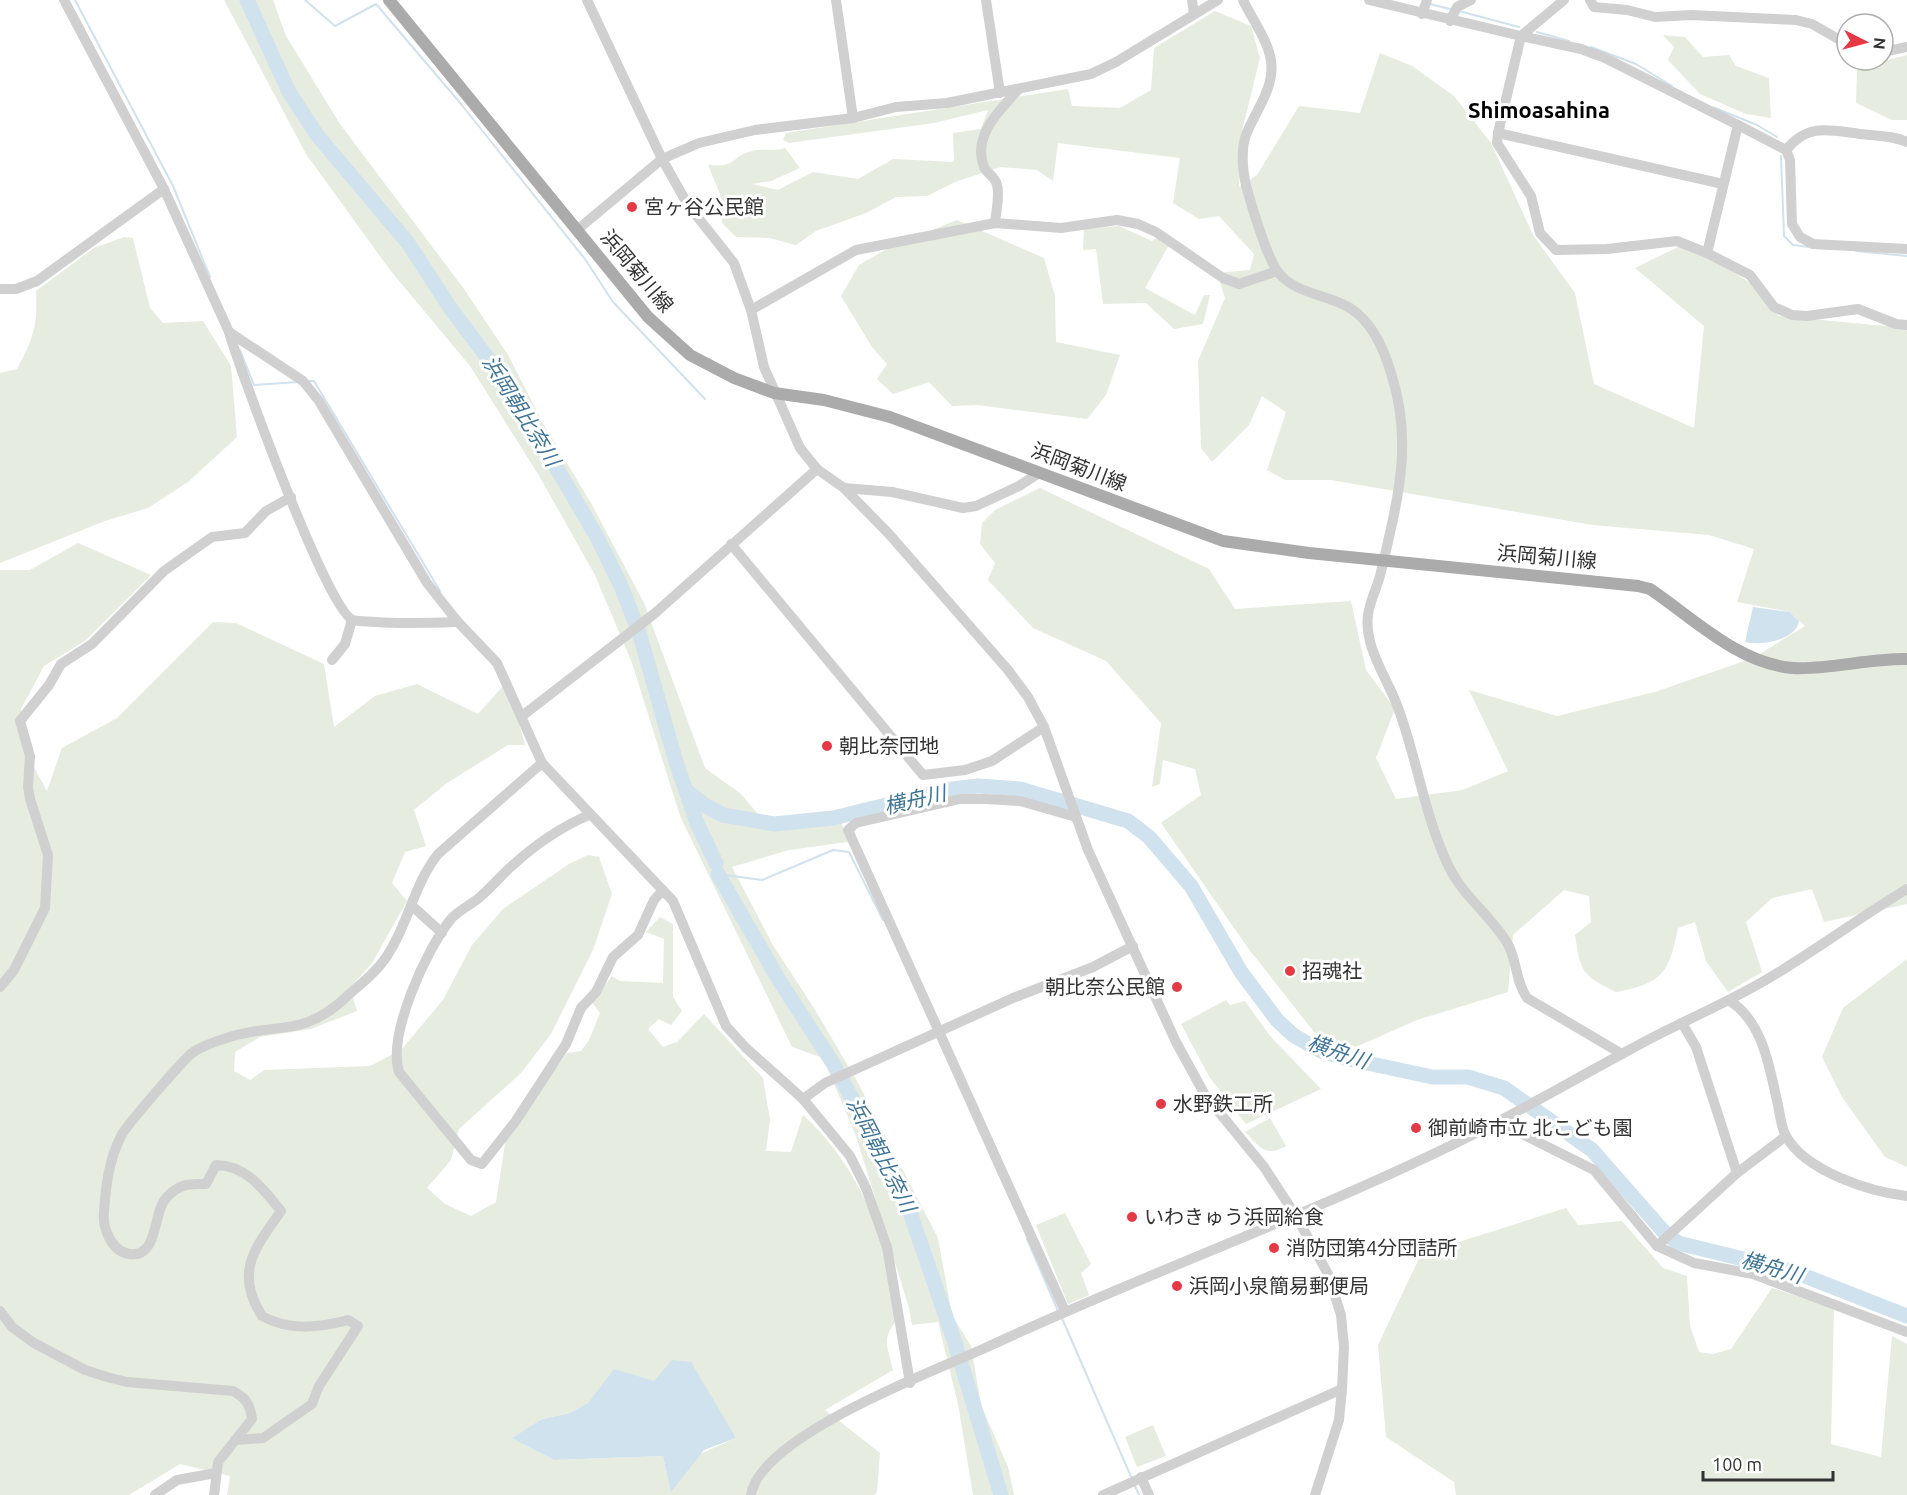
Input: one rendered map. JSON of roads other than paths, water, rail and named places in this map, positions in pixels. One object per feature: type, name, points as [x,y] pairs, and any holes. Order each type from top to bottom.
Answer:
[{"type":"main road","name":"浜岡菊川線","points":[[388,0],[648,317],[690,355],[734,378],[774,393],[824,400],[890,417],[1224,541],[1257,547],[1650,589],[1737,650],[1753,658],[1792,668],[1907,659]]},
{"type":"street","points":[[64,0],[164,189],[229,332],[244,383],[329,586],[343,612],[352,620],[413,624],[458,622]]},
{"type":"street","points":[[587,0],[662,159],[688,206],[734,263],[751,310],[764,367],[800,448],[817,470],[844,488],[889,534],[1008,670],[1028,697],[1044,727],[1076,817],[1176,1042],[1205,1095],[1264,1167],[1296,1216],[1328,1274],[1341,1315],[1344,1347],[1342,1389],[1339,1420],[1315,1495]]},
{"type":"street","points":[[836,0],[853,118]]},
{"type":"street","points":[[986,0],[1000,93]]},
{"type":"street","points":[[1192,0],[1194,14]]},
{"type":"street","points":[[577,230],[662,159],[699,143],[722,136],[853,118],[896,107],[947,103],[1091,74],[1116,62],[1218,0]]},
{"type":"street","points":[[1243,0],[1260,31],[1271,60],[1270,83],[1245,137],[1243,152],[1248,193],[1277,271],[1301,288],[1350,308],[1378,338],[1392,374],[1404,440],[1397,499],[1368,614],[1368,633],[1380,669],[1397,704],[1435,834],[1449,868],[1468,896],[1506,940],[1512,954],[1519,986],[1527,998],[1622,1054]]},
{"type":"street","points":[[1369,0],[1453,14],[1521,36],[1581,49],[1605,58],[1786,150],[1790,160],[1792,224],[1800,237],[1813,244],[1907,249]]},
{"type":"street","points":[[1453,14],[1471,0]]},
{"type":"street","points":[[1564,0],[1521,36],[1497,143],[1531,196],[1540,233],[1556,250],[1608,249],[1677,241],[1750,275],[1774,307],[1792,315],[1808,316],[1858,309],[1896,324],[1907,325]]},
{"type":"street","points":[[1590,0],[1594,7],[1628,10],[1656,17],[1691,15],[1796,20],[1812,24],[1835,37]]},
{"type":"street","points":[[995,222],[998,188],[995,178],[984,169],[981,151],[984,132],[1018,90]]},
{"type":"street","points":[[1707,253],[1738,125]]},
{"type":"street","points":[[1786,150],[1796,138],[1811,132],[1834,129],[1896,137],[1907,142]]},
{"type":"street","points":[[1498,133],[1723,184]]},
{"type":"street","points":[[0,289],[16,290],[37,281],[164,189]]},
{"type":"street","points":[[751,310],[856,250],[995,222],[1061,228],[1117,220],[1138,224],[1156,232],[1223,278],[1239,284],[1277,271]]},
{"type":"street","points":[[229,332],[296,377],[309,389],[427,584],[458,622],[497,663],[542,763],[673,901],[686,927],[726,1026],[746,1048],[803,1099],[850,1156],[879,1221],[899,1312],[910,1383]]},
{"type":"street","points":[[522,716],[654,614],[730,544],[817,470]]},
{"type":"street","points":[[844,488],[892,492],[963,508],[976,506],[1019,486],[1039,473]]},
{"type":"street","points":[[0,987],[14,970],[45,908],[48,855],[30,799],[30,756],[20,721],[49,685],[61,664],[92,644],[164,571],[212,537],[245,533],[266,511],[291,496]]},
{"type":"street","points":[[730,544],[923,775],[965,770],[992,761],[1044,727]]},
{"type":"street","points":[[333,660],[345,644],[352,620]]},
{"type":"street","points":[[234,1440],[263,1438],[312,1404],[319,1386],[358,1326],[348,1320],[326,1325],[289,1327],[262,1316],[249,1292],[249,1264],[258,1244],[281,1211],[254,1177],[223,1165],[216,1165],[206,1184],[184,1185],[168,1196],[161,1206],[152,1242],[138,1254],[128,1254],[117,1249],[108,1235],[103,1216],[111,1160],[122,1133],[192,1054],[241,1034],[303,1026],[340,1002],[381,965],[391,950],[427,868],[438,854],[542,763]]},
{"type":"street","points":[[1061,1313],[848,830],[856,823],[960,800],[1020,801],[1076,817]]},
{"type":"street","points":[[589,815],[560,828],[513,864],[480,897],[451,919],[404,1011],[397,1038],[396,1062],[408,1086],[471,1160],[482,1164],[515,1122],[566,1044],[581,1008],[596,992],[613,957],[638,935],[654,900],[663,890]]},
{"type":"street","points":[[751,1495],[756,1478],[764,1467],[803,1435],[1061,1313],[1296,1216],[1498,1122],[1622,1054],[1773,976],[1907,889]]},
{"type":"street","points":[[411,905],[442,933]]},
{"type":"street","points":[[803,1099],[825,1083],[938,1034],[1013,998],[1093,967],[1133,946]]},
{"type":"street","points":[[1729,1000],[1754,1023],[1762,1041],[1786,1136],[1807,1158],[1829,1173],[1889,1194],[1907,1196]]},
{"type":"street","points":[[1682,1023],[1696,1047],[1737,1173]]},
{"type":"street","points":[[1498,1122],[1594,1170],[1658,1246],[1694,1263],[1753,1274],[1907,1332]]},
{"type":"street","points":[[1658,1246],[1737,1173],[1786,1136]]},
{"type":"street","points":[[0,1311],[12,1327],[34,1343],[85,1370],[127,1382],[233,1391],[242,1396],[250,1406],[252,1419],[218,1462],[214,1495]]},
{"type":"street","points":[[1103,1495],[1342,1389]]},
{"type":"street","points":[[155,1495],[177,1480],[216,1473]]},
{"type":"street","points":[[1141,1477],[1149,1495]]},
{"type":"water","points":[[1753,607],[1790,612],[1799,621],[1797,628],[1777,640],[1760,643],[1745,642]]},
{"type":"water","points":[[672,1360],[691,1362],[736,1438],[704,1450],[671,1492],[663,1456],[554,1460],[512,1438],[542,1419],[570,1413],[588,1403],[614,1369],[654,1381]]},
{"type":"waterway","points":[[75,0],[173,186],[210,277]]},
{"type":"waterway","name":"浜岡朝比奈川","points":[[247,0],[289,92],[317,135],[408,243],[451,309],[508,385],[597,537],[621,586],[639,632],[676,762],[697,823],[716,863]]},
{"type":"waterway","points":[[305,0],[335,26],[376,4],[461,104],[585,259],[613,302],[705,399]]},
{"type":"waterway","points":[[1430,4],[1450,9]]},
{"type":"waterway","points":[[1459,11],[1519,27]]},
{"type":"waterway","points":[[1537,32],[1569,41]]},
{"type":"waterway","points":[[1591,47],[1636,64],[1672,86]]},
{"type":"waterway","points":[[1715,108],[1757,125],[1777,137]]},
{"type":"waterway","points":[[1781,156],[1784,236],[1793,245],[1809,247]]},
{"type":"waterway","points":[[1856,251],[1907,256]]},
{"type":"waterway","points":[[240,350],[254,385],[298,382]]},
{"type":"waterway","points":[[309,381],[314,381],[440,591]]},
{"type":"waterway","name":"横舟川","points":[[686,790],[706,806],[723,815],[774,824],[833,818],[952,789],[978,786],[1020,789],[1128,821],[1149,837],[1191,886],[1241,972],[1277,1020],[1293,1035],[1319,1050],[1344,1058],[1432,1077],[1468,1077],[1504,1088],[1592,1150],[1664,1232],[1678,1243],[1792,1271],[1907,1316]]},
{"type":"waterway","points":[[716,863],[718,874],[762,880],[833,850],[849,852],[883,920]]},
{"type":"waterway","name":"浜岡朝比奈川","points":[[718,874],[779,980],[834,1065],[904,1195],[955,1343],[1001,1495]]},
{"type":"waterway","points":[[1027,1239],[1058,1311]]},
{"type":"waterway","points":[[1061,1316],[1132,1479]]},
{"type":"waterway","points":[[1134,1484],[1139,1495]]},
{"type":"place","name":"宮ヶ谷公民館","points":[[632,207]]},
{"type":"place","name":"朝比奈団地","points":[[827,746]]},
{"type":"place","name":"招魂社","points":[[1290,971]]},
{"type":"place","name":"朝比奈公民館","points":[[1177,987]]},
{"type":"place","name":"水野鉄工所","points":[[1161,1104]]},
{"type":"place","name":"御前崎市立 北こども園","points":[[1416,1128]]},
{"type":"place","name":"いわきゅう浜岡給食","points":[[1132,1217]]},
{"type":"place","name":"消防団第4分団詰所","points":[[1274,1248]]},
{"type":"place","name":"浜岡小泉簡易郵便局","points":[[1177,1286]]},
{"type":"district","name":"Shimoasahina","points":[[1539,110]]}]
